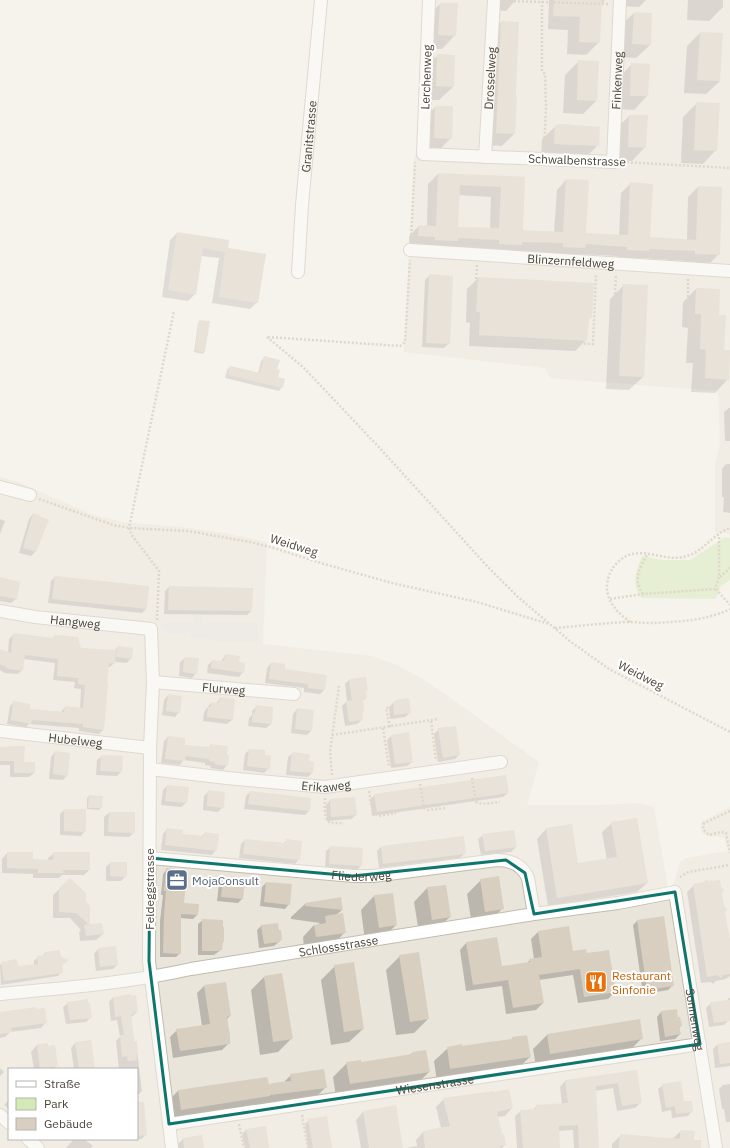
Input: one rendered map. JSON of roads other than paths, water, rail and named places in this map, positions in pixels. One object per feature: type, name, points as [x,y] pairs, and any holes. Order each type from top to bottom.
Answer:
[{"type":"street","name":"Granitstrasse","points":[[298,272],[302,205],[321,0]]},
{"type":"street","name":"Lerchenweg","points":[[423,154],[429,0]]},
{"type":"street","name":"Drosselweg","points":[[485,156],[493,1]]},
{"type":"street","name":"Finkenweg","points":[[613,162],[620,2]]},
{"type":"street","name":"Schwalbenstrasse","points":[[423,154],[613,162]]},
{"type":"street","name":"Blinzernfeldweg","points":[[410,250],[730,271]]},
{"type":"street","points":[[0,487],[30,495]]},
{"type":"street","name":"Hangweg","points":[[0,611],[35,617],[151,629]]},
{"type":"street","name":"Feldeggstrasse","points":[[151,629],[152,682],[150,748],[149,961],[172,1148]]},
{"type":"street","name":"Flurweg","points":[[152,682],[294,694]]},
{"type":"street","name":"Hubelweg","points":[[0,731],[150,748]]},
{"type":"street","name":"Erikaweg","points":[[150,769],[227,778],[329,787],[501,762]]},
{"type":"street","name":"Fliederweg","points":[[150,858],[353,876],[373,876],[506,860],[517,864],[528,878],[534,914]]},
{"type":"street","name":"Schlossstrasse","points":[[0,994],[151,977],[534,914],[618,903],[675,892]]},
{"type":"street","name":"Sonnenweg","points":[[675,892],[716,1148]]},
{"type":"street","name":"Wiesenstrasse","points":[[169,1124],[700,1044]]},
{"type":"street","points":[[0,1115],[8,1122]]},
{"type":"street","points":[[23,1148],[34,1144]]},
{"type":"place","name":"MojaConsult","points":[[177,880]]},
{"type":"place","name":"Restaurant Sinfonie","points":[[596,982]]}]
